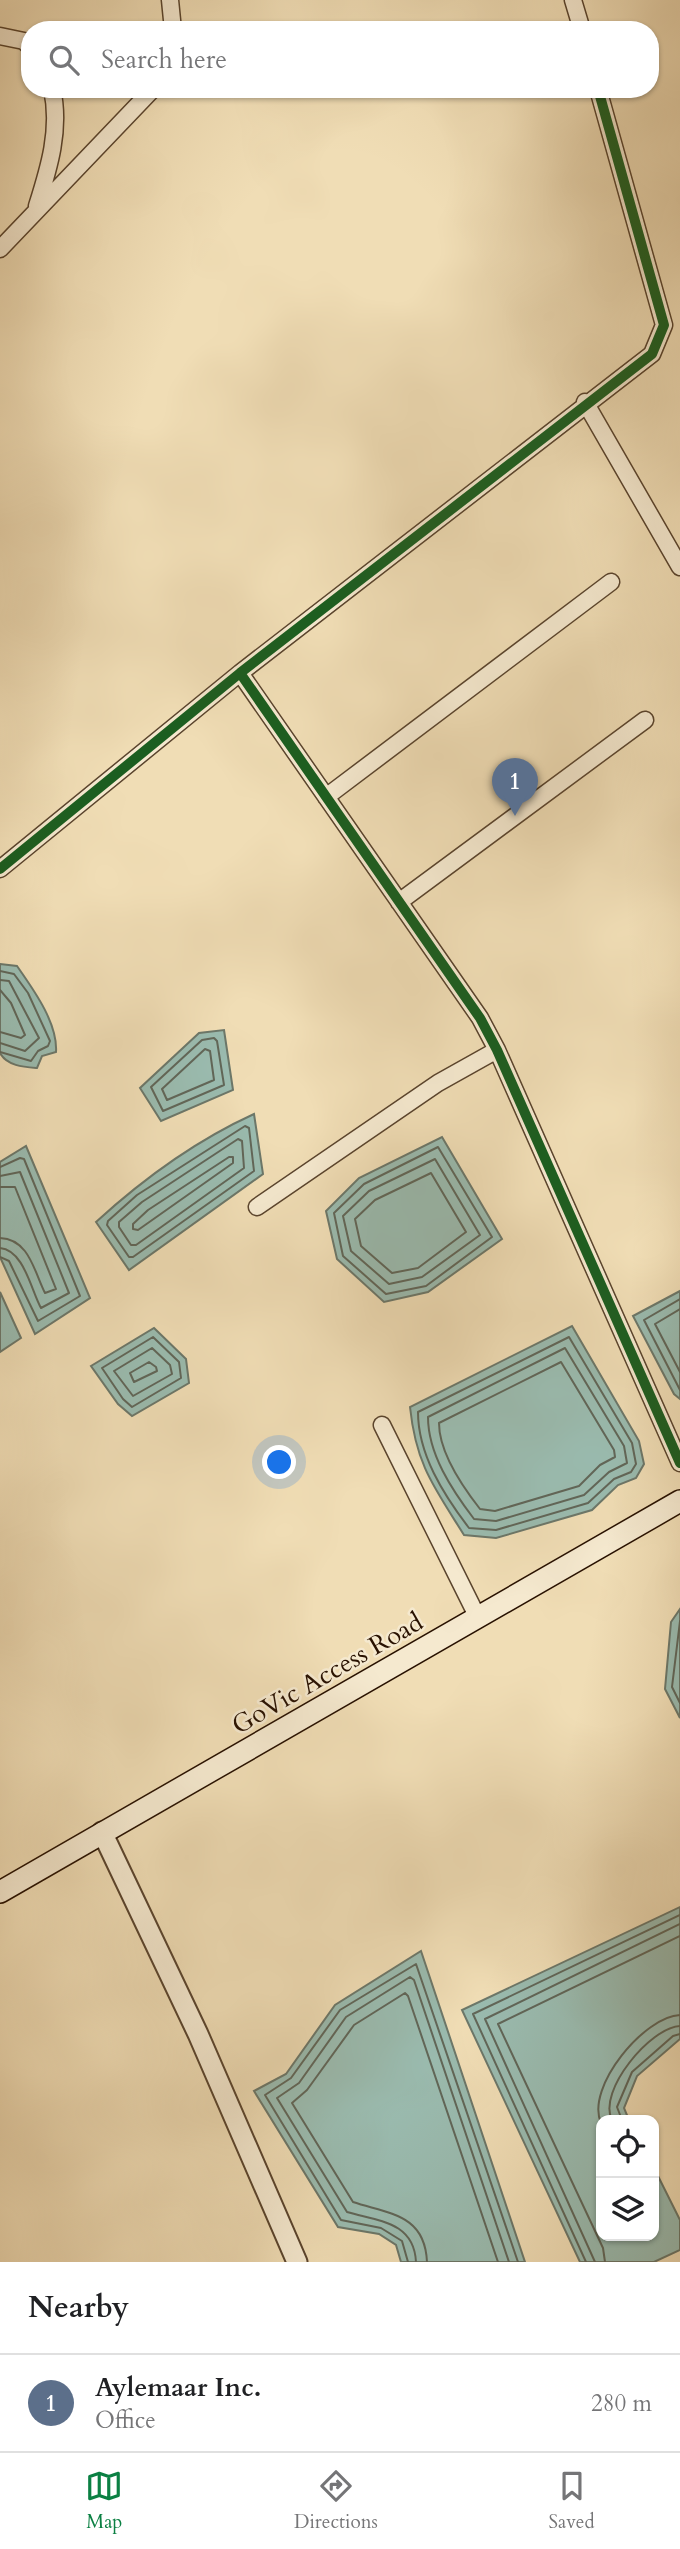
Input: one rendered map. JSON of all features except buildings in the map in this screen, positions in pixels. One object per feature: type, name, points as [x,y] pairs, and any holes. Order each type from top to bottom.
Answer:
[{"type":"main road","name":"GoVic Access Road","points":[[0,1892],[680,1502]]},
{"type":"street","points":[[170,0],[172,21]]},
{"type":"street","points":[[573,0],[579,21]]},
{"type":"street","points":[[0,36],[21,40]]},
{"type":"street","points":[[36,212],[51,163],[57,111],[54,98]]},
{"type":"street","points":[[0,249],[144,98]]},
{"type":"street","points":[[0,869],[240,673],[585,402],[652,354],[664,325],[601,98]]},
{"type":"street","points":[[585,402],[680,567]]},
{"type":"street","points":[[326,797],[611,582]]},
{"type":"street","points":[[240,673],[480,1018],[497,1050],[680,1463]]},
{"type":"street","points":[[399,902],[645,720]]},
{"type":"street","points":[[257,1207],[438,1083],[497,1050]]},
{"type":"street","points":[[382,1425],[478,1618]]},
{"type":"street","points":[[103,1832],[198,2034],[297,2262]]},
{"type":"water","points":[[0,964],[17,966],[49,1018],[56,1041],[56,1052],[42,1056],[37,1068],[11,1063],[0,1053]]},
{"type":"water","points":[[224,1030],[233,1090],[161,1121],[140,1088],[199,1033]]},
{"type":"water","points":[[254,1114],[263,1174],[129,1270],[96,1222],[171,1162]]},
{"type":"water","points":[[442,1137],[502,1239],[428,1292],[384,1302],[337,1259],[326,1211],[359,1178]]},
{"type":"water","points":[[26,1146],[90,1298],[35,1334],[0,1257],[0,1162]]},
{"type":"water","points":[[680,1291],[680,1399],[674,1394],[633,1316]]},
{"type":"water","points":[[0,1292],[21,1338],[0,1352]]},
{"type":"water","points":[[572,1326],[639,1441],[644,1464],[636,1478],[618,1485],[592,1510],[496,1538],[464,1535],[428,1475],[417,1445],[410,1407]]},
{"type":"water","points":[[154,1328],[186,1359],[189,1383],[132,1416],[118,1404],[91,1366]]},
{"type":"water","points":[[680,1609],[680,1718],[665,1689],[671,1622]]},
{"type":"water","points":[[680,1907],[680,2039],[637,2076],[624,2108],[627,2115],[596,2115],[596,2241],[659,2241],[659,2178],[680,2220],[680,2250],[654,2262],[580,2262],[462,2010]]},
{"type":"water","points":[[421,1951],[525,2262],[401,2262],[396,2245],[379,2234],[338,2227],[254,2091],[286,2074],[335,2005]]},
{"type":"cycle path","points":[[0,869],[240,673],[652,354],[664,325],[601,98]]},
{"type":"cycle path","points":[[240,673],[480,1018],[497,1050],[680,1463]]},
{"type":"place","name":"Aylemaar Inc.","points":[[515,816]]}]
